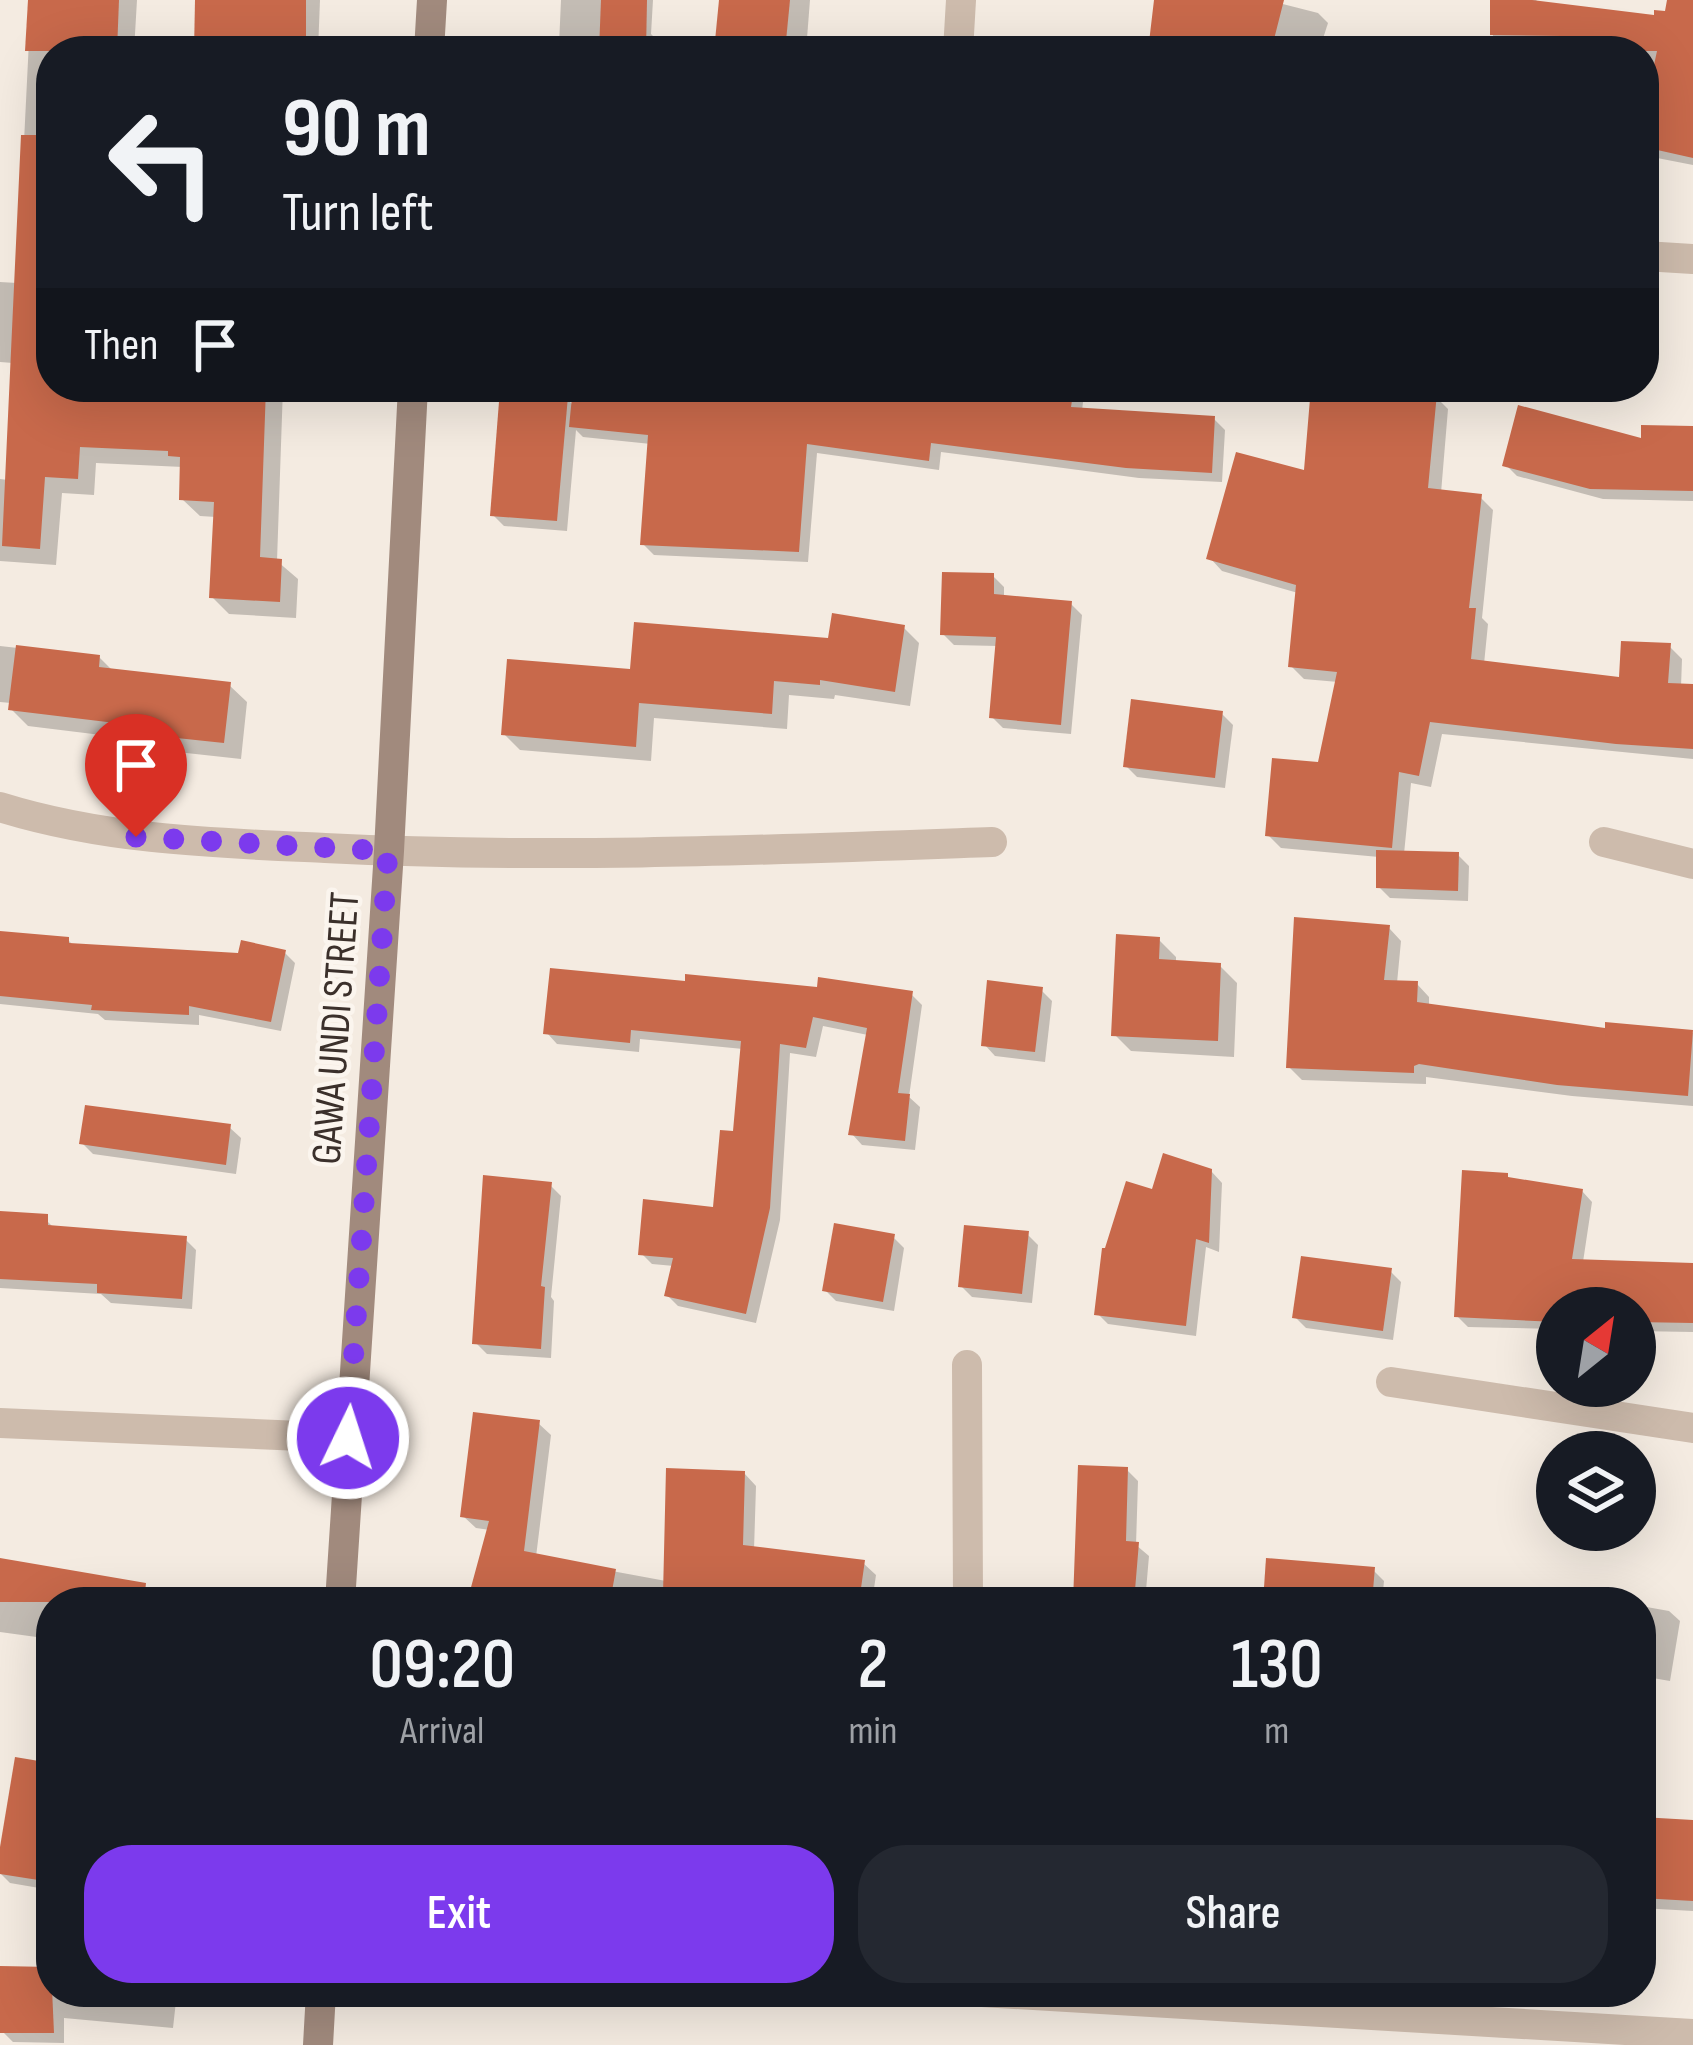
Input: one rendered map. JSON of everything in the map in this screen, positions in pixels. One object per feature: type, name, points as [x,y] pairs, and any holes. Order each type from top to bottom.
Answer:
[{"type":"street","points":[[430,36],[432,0]]},
{"type":"street","points":[[959,36],[962,0]]},
{"type":"street","points":[[1659,257],[1693,259]]},
{"type":"street","name":"GAWA UNDI STREET","points":[[341,1587],[412,402]]},
{"type":"street","points":[[0,807],[136,837],[388,851],[609,855],[992,842]]},
{"type":"street","points":[[1604,842],[1693,864]]},
{"type":"street","points":[[967,1365],[968,1587]]},
{"type":"street","points":[[1391,1382],[1693,1428]]},
{"type":"street","points":[[0,1423],[348,1438]]},
{"type":"street","points":[[318,2045],[320,2007]]},
{"type":"street","points":[[1236,2007],[1693,2034]]},
{"type":"building","points":[[28,0],[119,0],[118,36],[36,36],[36,51],[25,51]]},
{"type":"building","points":[[195,0],[306,0],[306,36],[194,36]]},
{"type":"building","points":[[601,0],[647,0],[646,36],[600,36]]},
{"type":"building","points":[[719,0],[790,0],[786,36],[715,36]]},
{"type":"building","points":[[1154,0],[1284,0],[1275,36],[1150,36]]},
{"type":"building","points":[[1490,0],[1532,0],[1654,15],[1654,10],[1665,11],[1667,0],[1693,0],[1693,158],[1659,150],[1659,36],[1490,35]]},
{"type":"building","points":[[21,135],[36,135],[36,402],[265,402],[260,557],[282,559],[280,602],[209,598],[214,502],[179,500],[180,457],[168,456],[168,451],[80,447],[78,479],[45,477],[40,549],[2,546]]},
{"type":"building","points":[[499,402],[567,402],[557,521],[490,516]]},
{"type":"building","points":[[572,402],[1072,402],[1071,407],[1215,416],[1212,473],[1126,468],[931,443],[929,461],[807,444],[799,552],[640,545],[648,435],[569,427]]},
{"type":"building","points":[[1310,402],[1436,402],[1428,488],[1482,494],[1469,608],[1476,608],[1471,659],[1619,677],[1621,641],[1671,643],[1668,683],[1693,684],[1693,749],[1430,722],[1419,776],[1399,772],[1392,848],[1265,836],[1272,758],[1318,762],[1337,672],[1288,667],[1296,585],[1206,559],[1236,452],[1304,470]]},
{"type":"building","points":[[1518,405],[1641,438],[1641,425],[1693,426],[1693,491],[1590,489],[1502,466]]},
{"type":"building","points":[[942,572],[994,573],[994,594],[1072,601],[1061,725],[989,718],[996,637],[940,635]]},
{"type":"building","points":[[832,613],[905,625],[895,692],[820,680],[820,685],[774,681],[772,714],[639,703],[636,747],[501,735],[507,659],[630,669],[634,622],[828,638]]},
{"type":"building","points":[[16,645],[100,655],[99,667],[231,682],[224,743],[139,734],[140,726],[8,710]]},
{"type":"building","points":[[1131,699],[1223,711],[1215,778],[1123,767]]},
{"type":"building","points":[[1376,850],[1459,852],[1458,891],[1376,888]]},
{"type":"building","points":[[1294,917],[1390,925],[1384,980],[1418,981],[1417,1002],[1605,1028],[1605,1022],[1693,1030],[1688,1096],[1557,1085],[1419,1064],[1414,1073],[1286,1068]]},
{"type":"building","points":[[0,931],[69,937],[69,943],[238,953],[241,940],[286,950],[271,1022],[189,1006],[189,1015],[91,1010],[92,1005],[0,996]]},
{"type":"building","points":[[1116,934],[1160,937],[1159,959],[1221,963],[1218,1041],[1111,1036]]},
{"type":"building","points":[[550,968],[817,987],[818,977],[913,991],[898,1093],[910,1094],[905,1141],[848,1135],[867,1028],[813,1017],[806,1048],[780,1044],[770,1208],[746,1314],[664,1296],[673,1258],[638,1255],[643,1199],[713,1207],[720,1130],[733,1131],[741,1041],[631,1030],[630,1043],[543,1034]]},
{"type":"building","points":[[987,980],[1043,987],[1035,1052],[981,1046]]},
{"type":"building","points":[[85,1105],[231,1124],[226,1165],[79,1144]]},
{"type":"building","points":[[1163,1153],[1212,1169],[1209,1243],[1196,1239],[1186,1326],[1094,1315],[1102,1248],[1126,1181],[1152,1189]]},
{"type":"building","points":[[1462,1170],[1508,1173],[1508,1177],[1583,1189],[1572,1259],[1693,1263],[1693,1323],[1656,1322],[1656,1287],[1536,1287],[1536,1321],[1454,1317]]},
{"type":"building","points":[[483,1175],[552,1182],[541,1286],[545,1287],[541,1349],[472,1344]]},
{"type":"building","points":[[0,1211],[48,1214],[48,1225],[187,1236],[182,1299],[97,1293],[97,1284],[0,1279]]},
{"type":"building","points":[[834,1223],[895,1234],[883,1302],[822,1291]]},
{"type":"building","points":[[964,1225],[1029,1231],[1022,1294],[958,1287]]},
{"type":"building","points":[[1301,1256],[1392,1268],[1383,1331],[1292,1318]]},
{"type":"building","points":[[473,1412],[540,1420],[524,1551],[616,1569],[613,1587],[471,1587],[489,1521],[460,1517]]},
{"type":"building","points":[[1078,1465],[1128,1467],[1126,1541],[1139,1542],[1135,1587],[1074,1587]]},
{"type":"building","points":[[666,1468],[745,1471],[743,1545],[865,1560],[861,1587],[663,1587]]},
{"type":"building","points":[[0,1558],[146,1583],[146,1587],[36,1587],[36,1602],[0,1602]]},
{"type":"building","points":[[1266,1558],[1375,1567],[1373,1587],[1264,1587]]},
{"type":"building","points":[[15,1757],[36,1760],[36,1880],[0,1874]]},
{"type":"building","points":[[1656,1818],[1693,1820],[1693,1901],[1656,1899]]},
{"type":"building","points":[[0,1966],[36,1967],[36,2007],[53,2007],[54,2033],[0,2033]]},
{"type":"route","points":[[136,837],[388,851],[348,1438]]}]
